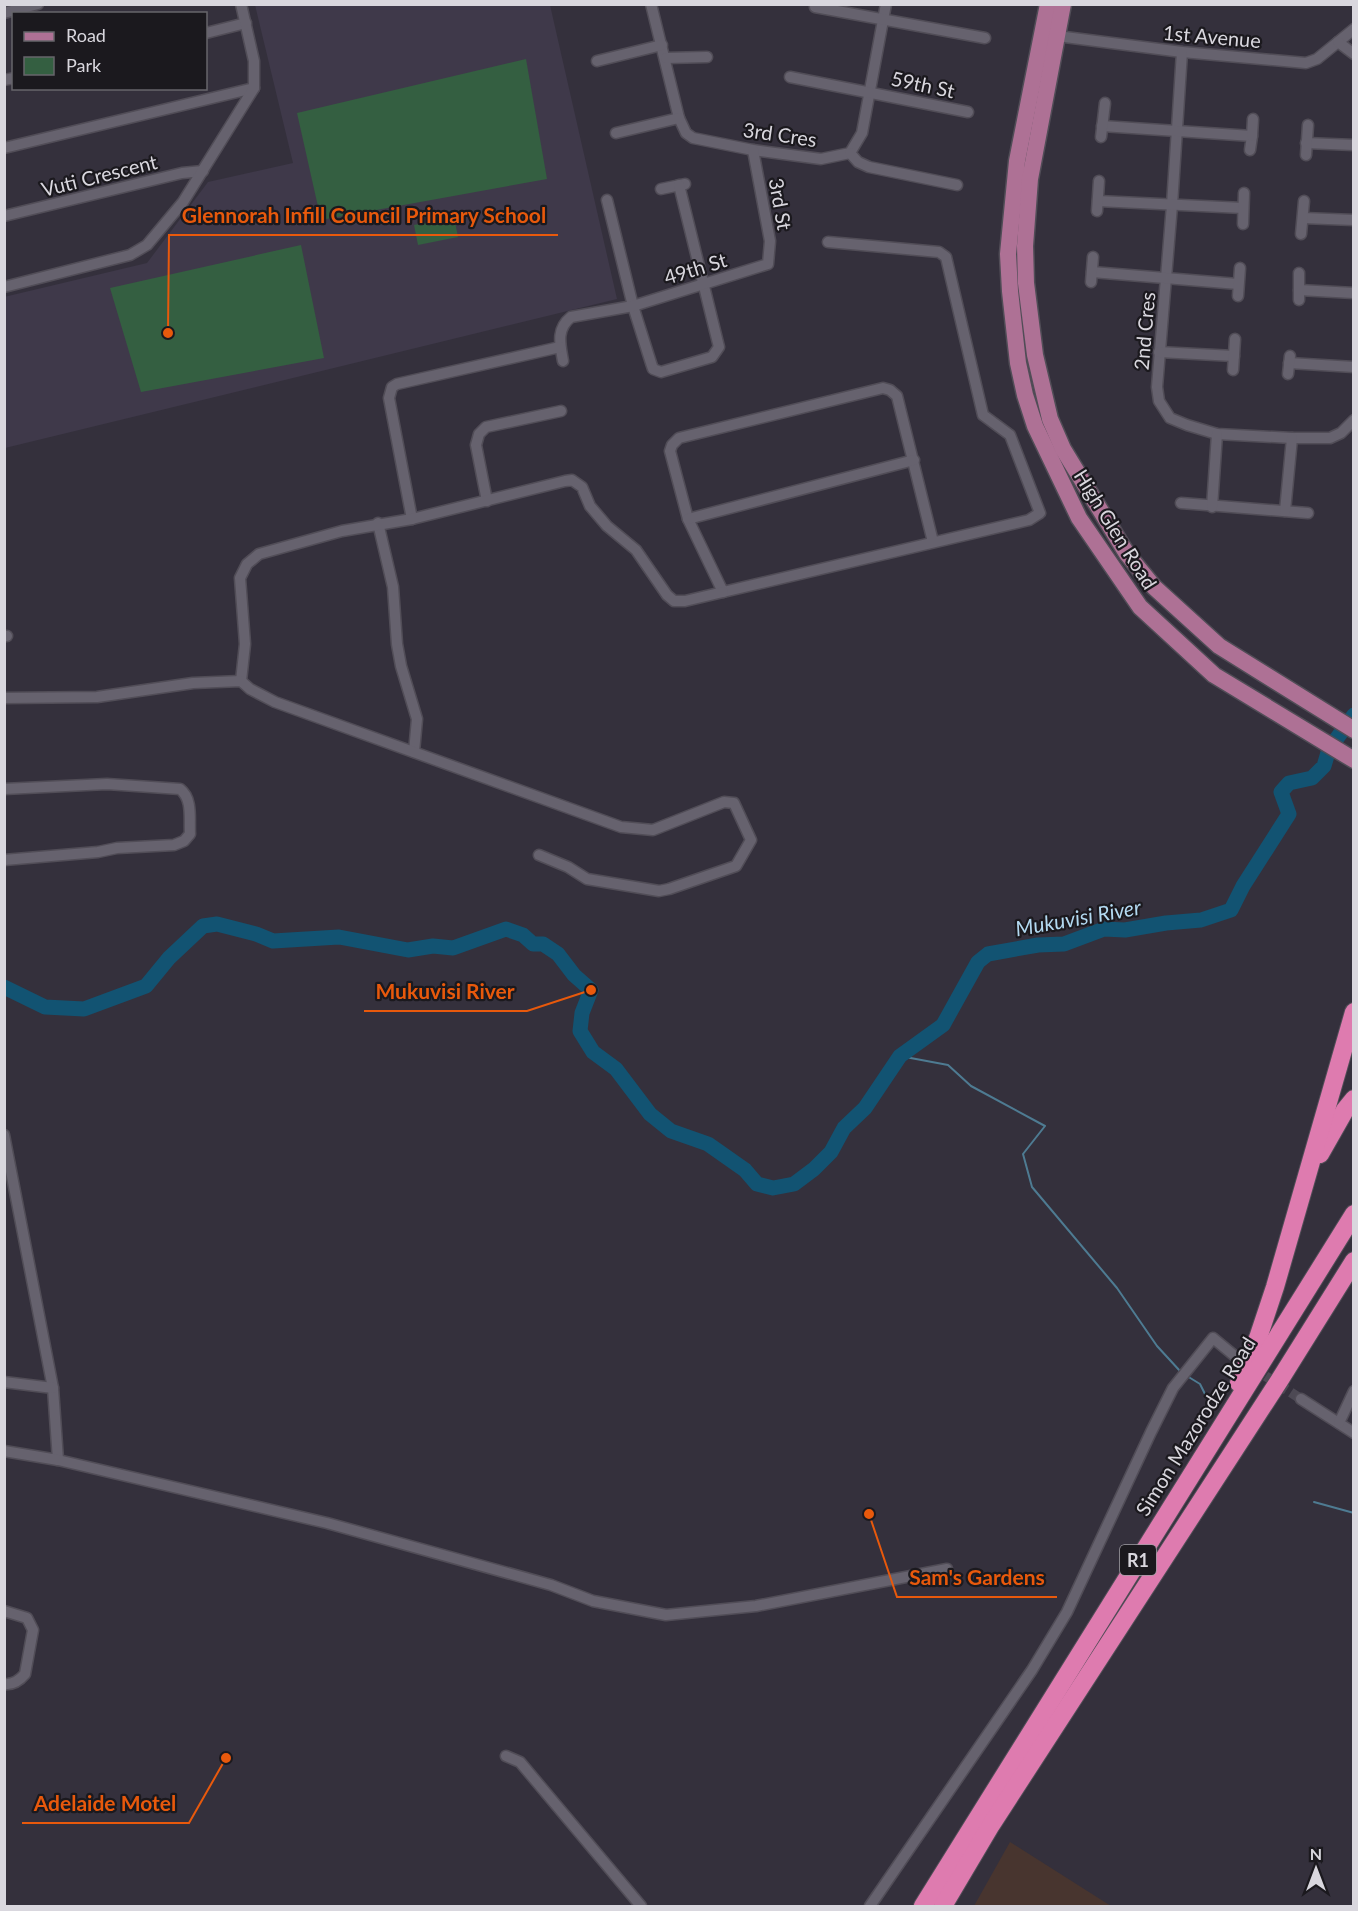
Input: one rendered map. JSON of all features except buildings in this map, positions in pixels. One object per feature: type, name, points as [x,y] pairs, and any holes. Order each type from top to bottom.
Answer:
[{"type":"highway","points":[[1219,1431],[1258,1338],[1275,1287],[1353,1012]]},
{"type":"highway","points":[[1306,1179],[1353,1099]]},
{"type":"highway","name":"Simon Mazorodze Road","points":[[923,1906],[1353,1214]]},
{"type":"highway","name":"R1","points":[[943,1906],[991,1825],[1353,1261]]},
{"type":"main road","name":"High Glen Road","points":[[1048,4],[1017,161],[1008,254],[1018,363],[1035,426],[1055,472],[1079,518],[1140,607],[1214,675],[1353,760]]},
{"type":"main road","name":"High Glen Road","points":[[1063,4],[1030,179],[1025,246],[1026,283],[1035,355],[1050,419],[1063,448],[1121,544],[1154,587],[1219,646],[1353,730]]},
{"type":"street","points":[[4,13],[39,4]]},
{"type":"street","points":[[4,287],[130,255],[147,245],[183,202],[254,88],[254,61],[241,4]]},
{"type":"street","name":"3rd Cres","points":[[651,4],[679,118],[686,133],[693,138],[753,150],[821,159],[850,153]]},
{"type":"street","points":[[886,4],[862,133],[850,153],[858,162],[869,167],[957,185]]},
{"type":"street","points":[[815,7],[985,38]]},
{"type":"street","points":[[207,33],[246,23]]},
{"type":"street","name":"1st Avenue","points":[[1057,36],[1182,52],[1306,63],[1317,59],[1353,29]]},
{"type":"street","points":[[1338,42],[1353,54]]},
{"type":"street","points":[[597,61],[662,45]]},
{"type":"street","name":"2nd Cres","points":[[1182,52],[1159,352],[1157,387],[1160,401],[1170,417],[1217,434],[1330,438],[1341,433],[1353,420]]},
{"type":"street","points":[[666,58],[707,57]]},
{"type":"street","name":"59th St","points":[[790,77],[968,111]]},
{"type":"street","points":[[4,148],[254,88]]},
{"type":"street","points":[[1105,103],[1102,132],[1177,131],[1252,136]]},
{"type":"street","points":[[616,133],[679,118]]},
{"type":"street","points":[[1250,150],[1253,118]]},
{"type":"street","points":[[1306,155],[1308,125]]},
{"type":"street","points":[[1306,143],[1353,145]]},
{"type":"street","name":"3rd St","points":[[753,150],[770,241],[768,264]]},
{"type":"street","name":"Vuti Crescent","points":[[4,216],[182,173],[203,171]]},
{"type":"street","points":[[1099,181],[1098,206],[1172,205],[1243,208]]},
{"type":"street","points":[[607,200],[633,306],[653,369],[661,372],[712,357],[719,347],[682,184],[661,189]]},
{"type":"street","points":[[1243,224],[1244,193]]},
{"type":"street","points":[[1301,234],[1304,201]]},
{"type":"street","points":[[1302,218],[1353,220]]},
{"type":"street","points":[[241,681],[245,644],[240,578],[247,564],[259,554],[378,523],[412,519],[565,481],[577,482],[582,487],[590,506],[607,526],[636,550],[667,595],[674,601],[685,601],[1029,520],[1040,513],[1010,435],[983,415],[946,257],[939,252],[828,242]]},
{"type":"street","points":[[1094,257],[1092,277],[1238,284]]},
{"type":"street","name":"49th St","points":[[560,347],[563,323],[572,318],[633,306],[768,264]]},
{"type":"street","points":[[1238,296],[1240,268]]},
{"type":"street","points":[[1299,273],[1299,295],[1353,293]]},
{"type":"street","points":[[1233,370],[1235,339]]},
{"type":"street","points":[[412,519],[389,398],[392,387],[396,384],[560,347],[563,361]]},
{"type":"street","points":[[1159,352],[1234,356]]},
{"type":"street","points":[[1289,364],[1353,368]]},
{"type":"street","points":[[723,592],[688,519],[670,451],[672,445],[679,438],[690,435],[883,388],[897,396],[933,542]]},
{"type":"street","points":[[487,501],[476,445],[479,434],[486,427],[561,411]]},
{"type":"street","points":[[1212,507],[1217,434]]},
{"type":"street","points":[[1285,511],[1292,438]]},
{"type":"street","points":[[688,519],[914,460]]},
{"type":"street","points":[[1181,503],[1308,513]]},
{"type":"street","points":[[378,523],[393,586],[401,666],[417,719],[414,752]]},
{"type":"street","points":[[4,698],[97,697],[210,681],[241,681],[250,689],[275,702],[621,827],[653,830],[724,802],[734,803],[752,840],[736,866],[669,890],[659,891],[587,879],[568,867],[539,855]]},
{"type":"street","points":[[4,789],[106,784],[180,789],[186,793],[188,801],[190,834],[184,841],[174,845],[117,848],[98,852],[4,860]]},
{"type":"street","points":[[4,1135],[53,1388],[58,1460]]},
{"type":"street","points":[[870,1906],[1032,1670],[1067,1612],[1173,1388],[1213,1338],[1236,1357]]},
{"type":"street","points":[[4,1382],[53,1388]]},
{"type":"street","points":[[1339,1423],[1353,1391]]},
{"type":"street","points":[[1301,1399],[1353,1433]]},
{"type":"street","points":[[4,1451],[58,1460],[327,1523],[540,1581],[593,1601],[666,1615],[756,1606],[947,1569]]},
{"type":"street","points":[[4,1611],[27,1618],[33,1630],[25,1674],[21,1679],[4,1684]]},
{"type":"street","points":[[506,1756],[519,1762],[641,1906]]},
{"type":"shaded area","points":[[255,5],[550,5],[617,299],[5,448],[4,297],[147,263],[208,182],[293,163]]},
{"type":"shaded area","points":[[1010,1842],[1111,1906],[974,1906]]},
{"type":"green space","points":[[526,59],[547,179],[321,220],[297,113]]},
{"type":"green space","points":[[454,217],[458,237],[418,245],[414,225]]},
{"type":"green space","points":[[301,245],[324,358],[141,392],[110,288]]},
{"type":"waterway","name":"Mukuvisi River","points":[[4,987],[45,1007],[84,1009],[146,986],[169,958],[203,926],[217,924],[273,941],[339,937],[408,950],[433,946],[453,948],[506,929],[523,935],[533,944],[543,944],[558,954],[574,975],[591,990],[582,1013],[580,1031],[593,1052],[616,1069],[650,1114],[671,1131],[708,1144],[745,1170],[757,1184],[773,1188],[794,1184],[831,1152],[844,1128],[865,1108],[900,1056],[943,1025],[978,962],[988,954],[1038,945],[1064,944],[1104,929],[1125,930],[1201,920],[1231,910],[1243,886],[1289,814],[1281,792],[1289,783],[1312,778],[1324,766],[1329,749],[1354,715]]},
{"type":"waterway","points":[[900,1056],[948,1065],[971,1086],[1045,1126],[1023,1154],[1032,1187],[1117,1288],[1157,1346],[1180,1371]]},
{"type":"waterway","points":[[1187,1376],[1200,1384],[1207,1398]]},
{"type":"waterway","points":[[1314,1502],[1354,1513]]},
{"type":"tunnel","points":[[1253,1368],[1301,1399]]},
{"type":"place","name":"Glennorah Infill Council Primary School","points":[[168,333]]},
{"type":"place","name":"Mukuvisi River","points":[[591,990]]},
{"type":"place","name":"Sam's Gardens","points":[[869,1514]]},
{"type":"place","name":"Adelaide Motel","points":[[226,1758]]}]
